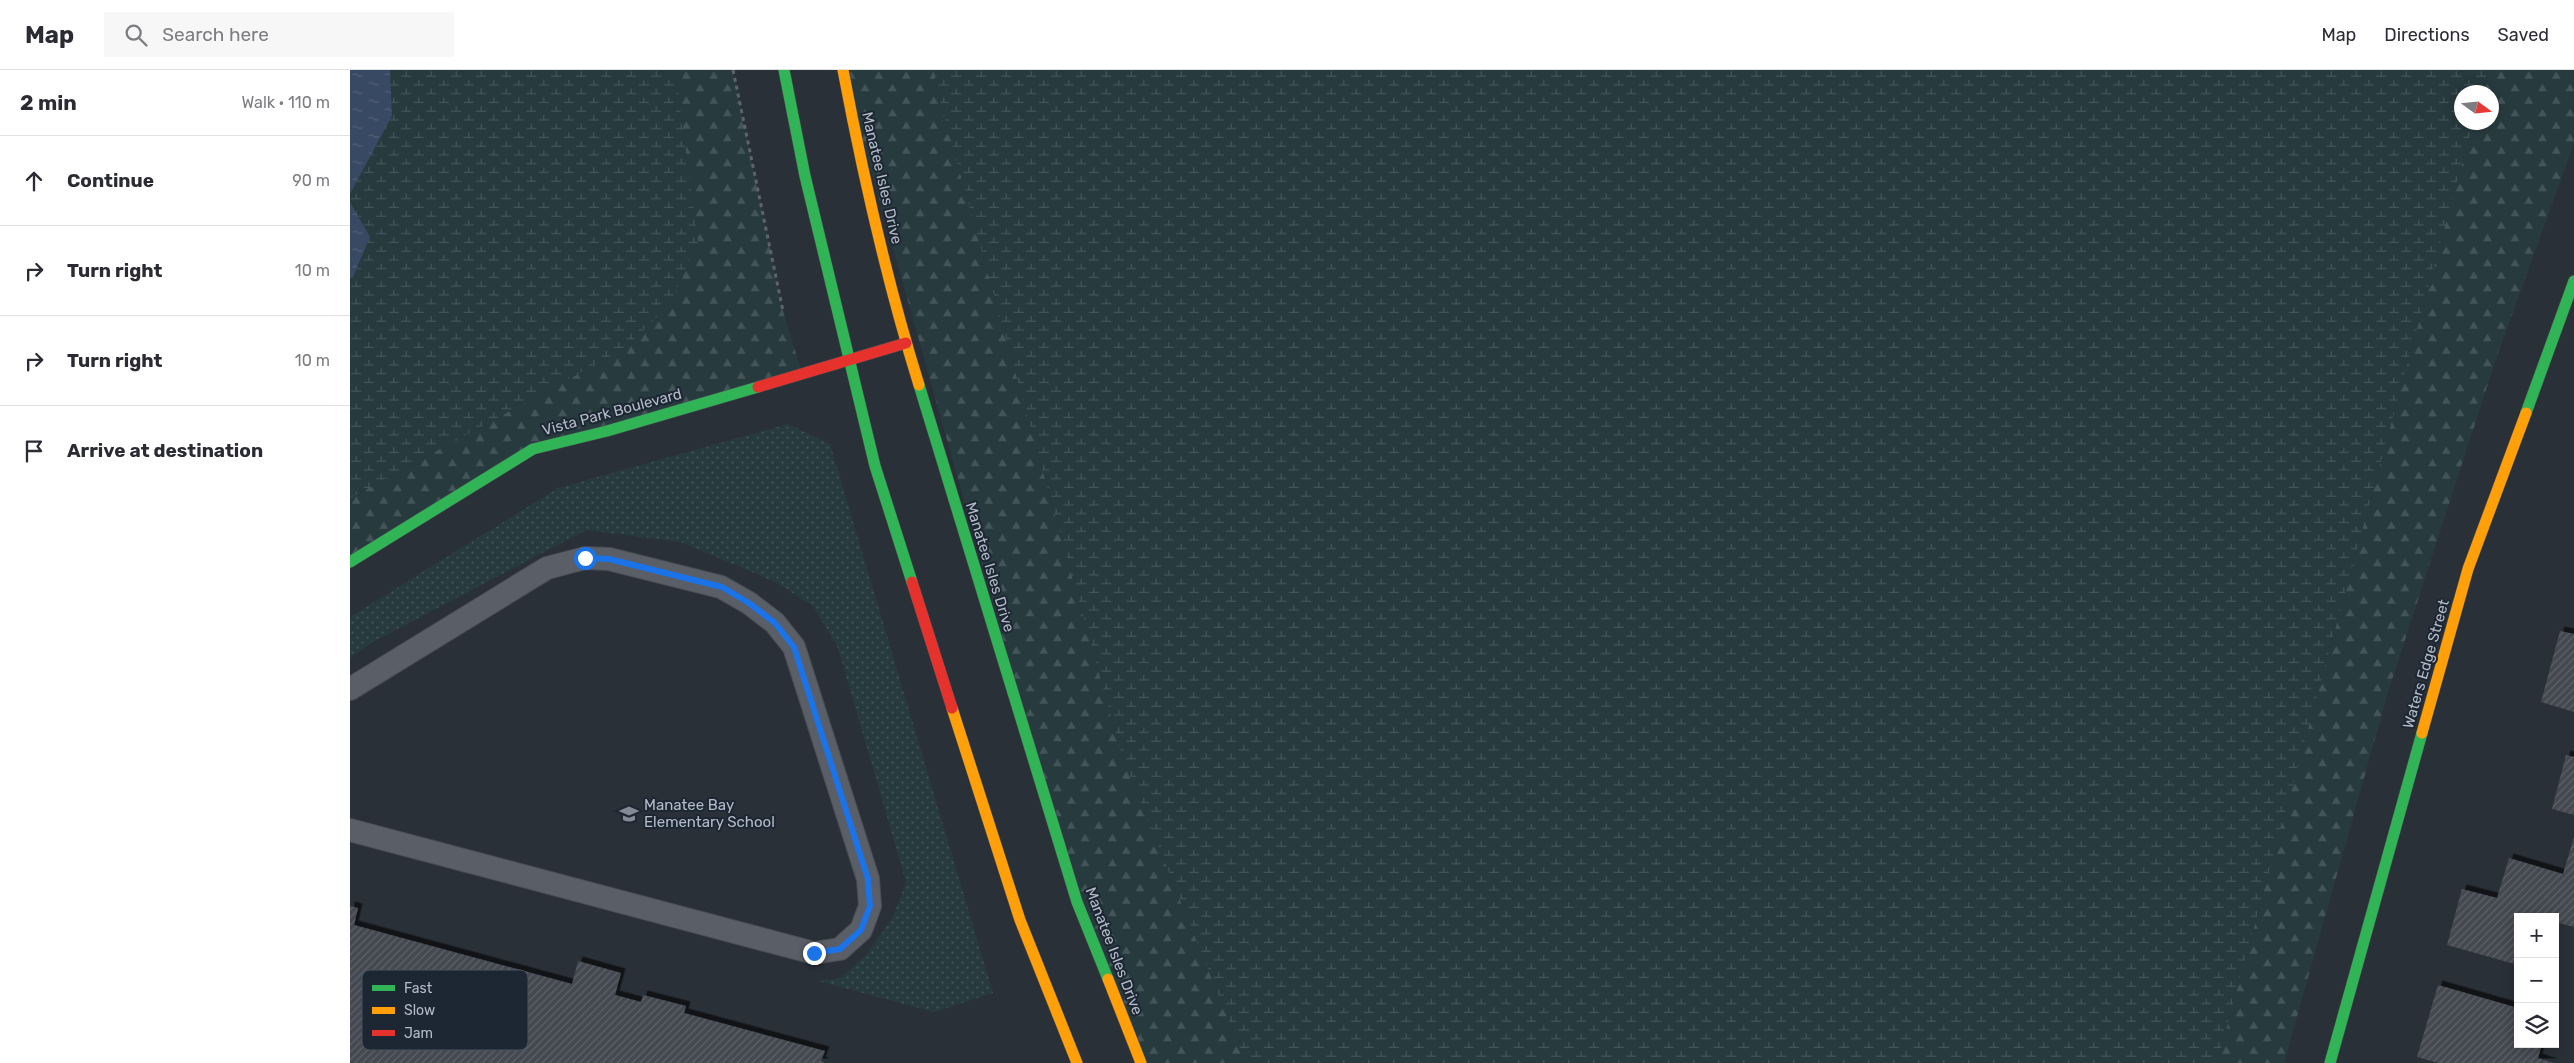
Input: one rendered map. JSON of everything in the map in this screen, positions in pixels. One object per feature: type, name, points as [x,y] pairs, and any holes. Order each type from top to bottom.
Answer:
[{"type":"street","points":[[784,70],[805,176],[874,466],[1014,901],[1077,1063]]},
{"type":"street","name":"Manatee Isles Drive","points":[[843,70],[858,150],[906,343],[1077,902],[1141,1063]]},
{"type":"street","name":"Waters Edge Street","points":[[2330,1063],[2468,568],[2574,281]]},
{"type":"street","name":"Vista Park Boulevard","points":[[350,562],[533,449],[608,431],[906,343]]},
{"type":"lane","points":[[350,688],[547,568],[585,558],[609,559],[722,587],[749,603],[775,623],[794,647],[868,879],[870,906],[861,930],[840,949],[814,953],[350,830]]},
{"type":"path","points":[[733,70],[783,311]]},
{"type":"green space","points":[[390,70],[675,70],[698,242],[669,305],[624,349],[350,498],[350,279],[353,277],[370,237],[350,202],[350,194],[392,116]]},
{"type":"green space","points":[[675,70],[733,70],[783,311],[802,373],[533,449],[350,562],[350,498],[624,349],[698,242]]},
{"type":"green space","points":[[843,70],[934,70],[937,90],[1122,756],[1246,1063],[1141,1063],[1077,902]]},
{"type":"green space","points":[[934,70],[2488,70],[2484,85],[2454,85],[2454,130],[2471,130],[2217,1063],[1246,1063],[1122,756],[937,90]]},
{"type":"green space","points":[[2488,70],[2574,70],[2574,143],[2496,359],[2389,689],[2284,1063],[2217,1063],[2471,130],[2499,130],[2499,85],[2484,85]]},
{"type":"green space","points":[[788,424],[830,444],[993,993],[934,1012],[818,981],[841,978],[865,956],[892,919],[906,882],[838,648],[813,606],[775,582],[681,542],[586,530],[371,643],[350,658],[350,617],[558,488]]},
{"type":"water","points":[[350,70],[390,70],[392,116],[350,194]]},
{"type":"water","points":[[350,202],[370,237],[353,277],[350,279]]},
{"type":"building","points":[[2560,631],[2574,634],[2574,712],[2541,702]]},
{"type":"building","points":[[2566,755],[2574,757],[2574,815],[2552,809]]},
{"type":"building","points":[[2574,837],[2574,927],[2559,923],[2559,913],[2514,913],[2514,964],[2447,945],[2462,889],[2497,898],[2509,858],[2563,874]]},
{"type":"building","points":[[350,906],[358,908],[354,925],[520,970],[362,970],[362,1050],[528,1050],[528,972],[572,984],[578,961],[621,973],[615,995],[641,1002],[643,995],[686,1006],[684,1013],[825,1051],[821,1061],[825,1063],[350,1063]]},
{"type":"building","points":[[2438,985],[2514,1007],[2514,1048],[2541,1048],[2538,1058],[2553,1063],[2439,1063],[2417,1057]]},
{"type":"traffic: fast","points":[[784,70],[805,176],[875,466],[912,582]]},
{"type":"traffic: fast","points":[[2526,413],[2574,281]]},
{"type":"traffic: fast","points":[[919,385],[1077,902],[1108,979]]},
{"type":"traffic: fast","points":[[350,562],[533,449],[607,431],[758,387]]},
{"type":"traffic: fast","points":[[2330,1063],[2422,733]]},
{"type":"traffic: slow","points":[[843,70],[876,229],[919,385]]},
{"type":"traffic: slow","points":[[2422,733],[2468,569],[2526,413]]},
{"type":"traffic: slow","points":[[952,708],[1020,920],[1077,1063]]},
{"type":"traffic: slow","points":[[1108,979],[1141,1063]]},
{"type":"traffic: jam","points":[[758,387],[906,343]]},
{"type":"traffic: jam","points":[[912,582],[952,708]]},
{"type":"place","name":"Manatee Bay Elementary School","points":[[629,814]]},
{"type":"route","points":[[585,558],[609,559],[722,587],[749,603],[775,623],[794,647],[868,879],[870,906],[861,930],[840,949],[814,953]]}]
